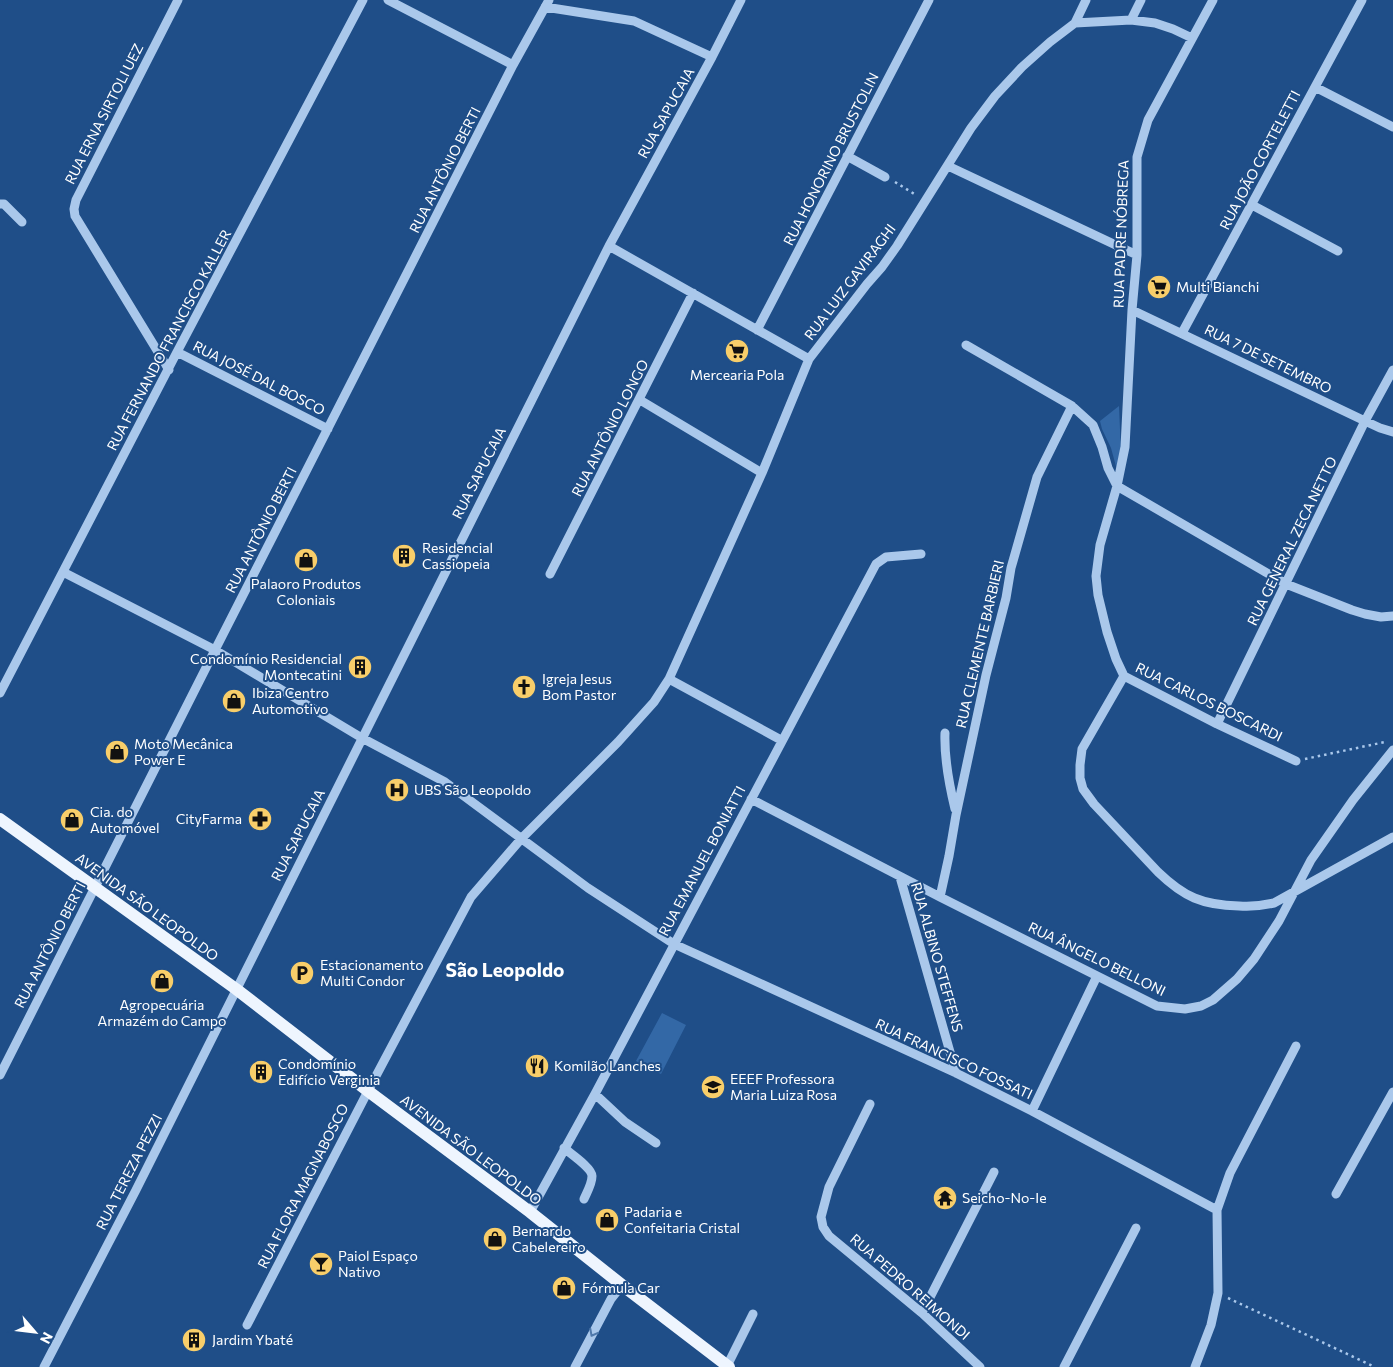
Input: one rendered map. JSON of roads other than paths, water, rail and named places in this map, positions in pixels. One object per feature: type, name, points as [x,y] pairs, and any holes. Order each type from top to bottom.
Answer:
[{"type":"main road","name":"AVENIDA SÃO LEOPOLDO","points":[[0,819],[236,989],[530,1212],[728,1366]]},
{"type":"street","name":"RUA ERNA SIRTOLI UEZ","points":[[169,370],[75,216],[74,209],[76,200],[178,0]]},
{"type":"street","name":"RUA FERNANDO FRANCISCO KALLER","points":[[0,693],[177,352],[364,0]]},
{"type":"street","points":[[388,0],[513,66]]},
{"type":"street","name":"RUA SAPUCAIA","points":[[236,989],[609,246],[741,0]]},
{"type":"street","name":"RUA HONORINO BRUSTOLIN","points":[[758,330],[929,0]]},
{"type":"street","points":[[1086,0],[1075,24],[1131,20],[1155,23],[1192,38]]},
{"type":"street","points":[[1131,20],[1141,0]]},
{"type":"street","name":"RUA PADRE NÓBREGA","points":[[1117,486],[1124,447],[1136,255],[1137,157],[1148,120],[1213,0]]},
{"type":"street","name":"RUA JOÃO CORTELETTI","points":[[1182,333],[1362,0]]},
{"type":"street","points":[[547,4],[634,21],[712,57]]},
{"type":"street","name":"RUA ANTÔNIO BERTI","points":[[0,1075],[214,650],[513,66],[547,4]]},
{"type":"street","name":"RUA LUIZ GAVIRAGHI","points":[[669,679],[762,473],[809,359],[897,246],[971,128],[995,96],[1043,48],[1075,24]]},
{"type":"street","points":[[1315,87],[1393,127]]},
{"type":"street","points":[[847,156],[885,177]]},
{"type":"street","points":[[948,166],[1136,255]]},
{"type":"street","points":[[0,204],[4,204],[22,222]]},
{"type":"street","points":[[1252,205],[1338,251]]},
{"type":"street","points":[[609,246],[809,359]]},
{"type":"street","name":"RUA ANTÔNIO LONGO","points":[[550,574],[693,294]]},
{"type":"street","name":"RUA 7 DE SETEMBRO","points":[[1132,310],[1365,421],[1393,432]]},
{"type":"street","points":[[966,345],[1072,406],[1092,425],[1102,447],[1108,468],[1117,486],[1286,584],[1365,614],[1381,617],[1393,616]]},
{"type":"street","name":"RUA JOSÉ DAL BOSCO","points":[[177,352],[328,429]]},
{"type":"street","name":"RUA GENERAL ZECA NETTO","points":[[1217,724],[1365,421],[1393,370]]},
{"type":"street","points":[[640,400],[762,473]]},
{"type":"street","name":"RUA CLEMENTE BARBIERI","points":[[940,897],[956,814],[986,675],[1006,598],[1011,568],[1037,477],[1072,406]]},
{"type":"street","name":"RUA CARLOS BOSCARDI","points":[[1117,486],[1100,545],[1096,576],[1098,595],[1107,632],[1124,676],[1217,724],[1296,761]]},
{"type":"street","name":"RUA EMANUEL BONIATTI","points":[[530,1212],[595,1094],[876,564],[886,557],[921,554]]},
{"type":"street","name":"RUA FRANCISCO FOSSATI","points":[[63,572],[214,650],[362,738],[445,782],[521,840],[674,944],[1032,1111],[1217,1210]]},
{"type":"street","points":[[1124,676],[1082,749],[1080,778],[1083,789],[1094,804],[1158,872],[1169,883],[1187,895],[1207,903],[1230,906],[1259,907],[1274,903],[1393,838]]},
{"type":"street","points":[[669,679],[781,740]]},
{"type":"street","name":"RUA FLORA MAGNABOSCO","points":[[247,1325],[471,897],[521,840],[618,742],[654,702],[669,679]]},
{"type":"street","points":[[945,733],[944,752],[956,814]]},
{"type":"street","name":"RUA ÂNGELO BELLONI","points":[[751,799],[900,877],[1157,1006],[1185,1009],[1201,1006],[1213,1000],[1254,959],[1279,921],[1311,860],[1393,750]]},
{"type":"street","name":"RUA ALBINO STEFFENS","points":[[900,877],[956,1074]]},
{"type":"street","points":[[1032,1111],[1097,976]]},
{"type":"street","name":"RUA TEREZA PEZZI","points":[[44,1367],[236,989]]},
{"type":"street","points":[[1195,1367],[1211,1325],[1218,1293],[1217,1210],[1230,1174],[1296,1046]]},
{"type":"street","points":[[1336,1194],[1393,1092]]},
{"type":"street","points":[[595,1094],[625,1122],[656,1143]]},
{"type":"street","name":"RUA PEDRO REIMONDI","points":[[870,1104],[829,1187],[821,1217],[823,1227],[829,1236],[922,1313],[980,1367]]},
{"type":"street","points":[[564,1148],[589,1168],[592,1173],[592,1179],[584,1199]]},
{"type":"street","points":[[922,1313],[994,1172]]},
{"type":"street","points":[[1064,1367],[1136,1228]]},
{"type":"street","points":[[575,1367],[611,1299],[622,1285]]},
{"type":"street","points":[[728,1366],[754,1314]]},
{"type":"place","name":"Multi Bianchi","points":[[1159,287]]},
{"type":"place","name":"Mercearia Pola","points":[[737,351]]},
{"type":"place","name":"Residencial Cassiopeia","points":[[404,556]]},
{"type":"place","name":"Palaoro Produtos Coloniais","points":[[306,560]]},
{"type":"place","name":"Condomínio Residencial Montecatini","points":[[360,667]]},
{"type":"place","name":"Igreja Jesus Bom Pastor","points":[[524,687]]},
{"type":"place","name":"Ibiza Centro Automotivo","points":[[234,701]]},
{"type":"place","name":"Moto Mecânica Power E","points":[[117,752]]},
{"type":"place","name":"UBS São Leopoldo","points":[[397,790]]},
{"type":"place","name":"CityFarma","points":[[260,819]]},
{"type":"place","name":"Cia. do Automóvel","points":[[72,820]]},
{"type":"place","name":"Estacionamento Multi Condor","points":[[302,973]]},
{"type":"place","name":"Agropecuária Armazém do Campo","points":[[162,981]]},
{"type":"place","name":"Komilão Lanches","points":[[537,1066]]},
{"type":"place","name":"Condomínio Edifício Verginia","points":[[261,1072]]},
{"type":"place","name":"EEEF Professora Maria Luiza Rosa","points":[[713,1087]]},
{"type":"place","name":"Seicho-No-Ie","points":[[945,1198]]},
{"type":"place","name":"Padaria e Confeitaria Cristal","points":[[607,1220]]},
{"type":"place","name":"Bernardo Cabelereiro","points":[[495,1239]]},
{"type":"place","name":"Paiol Espaço Nativo","points":[[321,1264]]},
{"type":"place","name":"Fórmula Car","points":[[564,1288]]},
{"type":"place","name":"Jardim Ybaté","points":[[194,1340]]},
{"type":"district","name":"São Leopoldo","points":[[505,970]]}]
